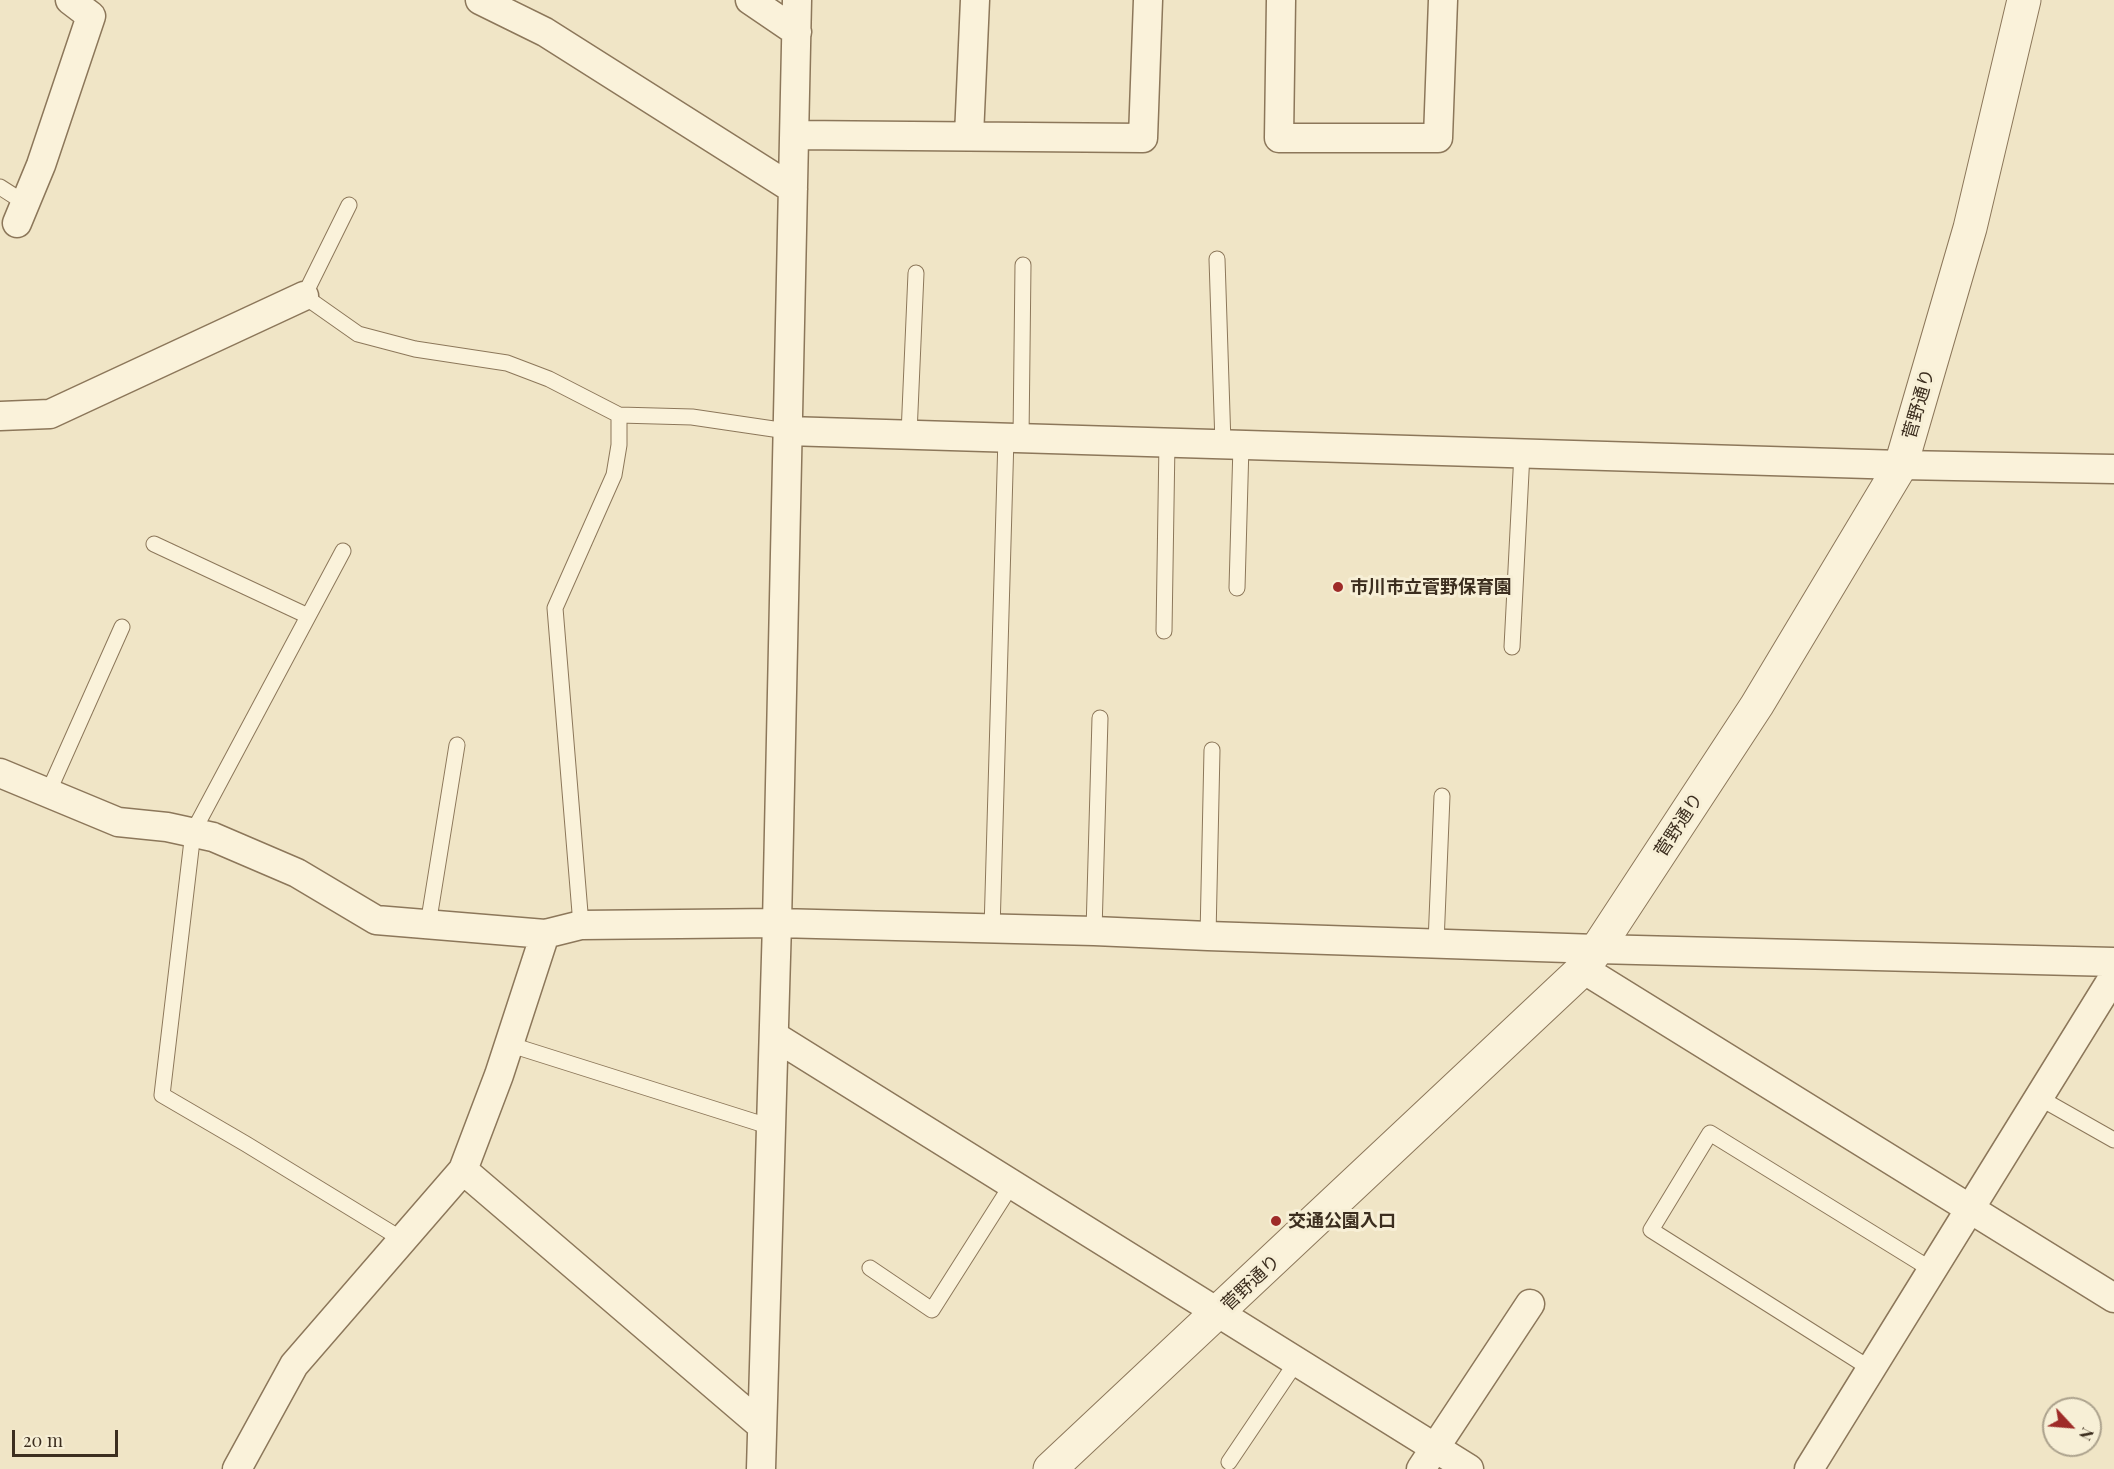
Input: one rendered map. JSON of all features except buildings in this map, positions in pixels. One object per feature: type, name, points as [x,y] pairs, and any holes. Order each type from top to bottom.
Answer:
[{"type":"street","points":[[21,213],[41,165],[91,16],[70,0]]},
{"type":"street","points":[[480,0],[545,32],[793,189]]},
{"type":"street","points":[[750,0],[796,32]]},
{"type":"street","points":[[761,1469],[777,923],[797,0]]},
{"type":"street","points":[[969,136],[975,0]]},
{"type":"street","points":[[795,135],[1143,138],[1148,0]]},
{"type":"street","points":[[1281,0],[1279,138],[1438,138],[1443,0]]},
{"type":"street","name":"菅野通り","points":[[1050,1469],[1218,1313],[1590,959],[1757,705],[1901,465],[1970,228],[2024,0]]},
{"type":"street","points":[[0,416],[50,414],[304,296]]},
{"type":"street","points":[[787,431],[1901,465],[2114,469]]},
{"type":"street","points":[[0,773],[118,822],[167,826],[213,837],[297,873],[376,920],[428,925],[545,934],[581,925],[777,923],[1436,943],[1590,959],[2114,962]]},
{"type":"street","points":[[237,1469],[294,1365],[463,1170],[545,934]]},
{"type":"street","points":[[1590,959],[1969,1208],[2114,1298]]},
{"type":"street","points":[[1809,1469],[2114,976]]},
{"type":"street","points":[[774,1036],[1297,1361],[1428,1458],[1469,1469]]},
{"type":"street","points":[[463,1170],[762,1426]]},
{"type":"street","points":[[1428,1458],[1530,1304]]},
{"type":"lane","points":[[0,187],[21,213]]},
{"type":"lane","points":[[349,205],[304,296],[358,334],[415,349],[507,363],[549,379],[620,415],[693,417],[787,431]]},
{"type":"lane","points":[[1217,259],[1232,445],[1238,588]]},
{"type":"lane","points":[[992,930],[1013,438],[1023,265]]},
{"type":"lane","points":[[909,434],[916,273]]},
{"type":"lane","points":[[581,925],[555,608],[614,475],[619,445],[620,415]]},
{"type":"lane","points":[[1164,631],[1167,442]]},
{"type":"lane","points":[[1512,647],[1522,453]]},
{"type":"lane","points":[[154,544],[309,616]]},
{"type":"lane","points":[[343,551],[193,832],[162,1095],[403,1240]]},
{"type":"lane","points":[[48,793],[122,627]]},
{"type":"lane","points":[[1094,931],[1100,718]]},
{"type":"lane","points":[[428,925],[457,745]]},
{"type":"lane","points":[[1208,936],[1212,750]]},
{"type":"lane","points":[[1436,943],[1442,796]]},
{"type":"lane","points":[[508,1044],[771,1127]]},
{"type":"lane","points":[[2038,1097],[2114,1140]]},
{"type":"lane","points":[[1871,1369],[1651,1230],[1710,1133],[1932,1270]]},
{"type":"lane","points":[[870,1268],[932,1310],[1012,1185]]},
{"type":"lane","points":[[1229,1462],[1297,1361]]},
{"type":"place","name":"市川市立菅野保育園","points":[[1338,587]]},
{"type":"place","name":"交通公園入口","points":[[1276,1221]]}]
